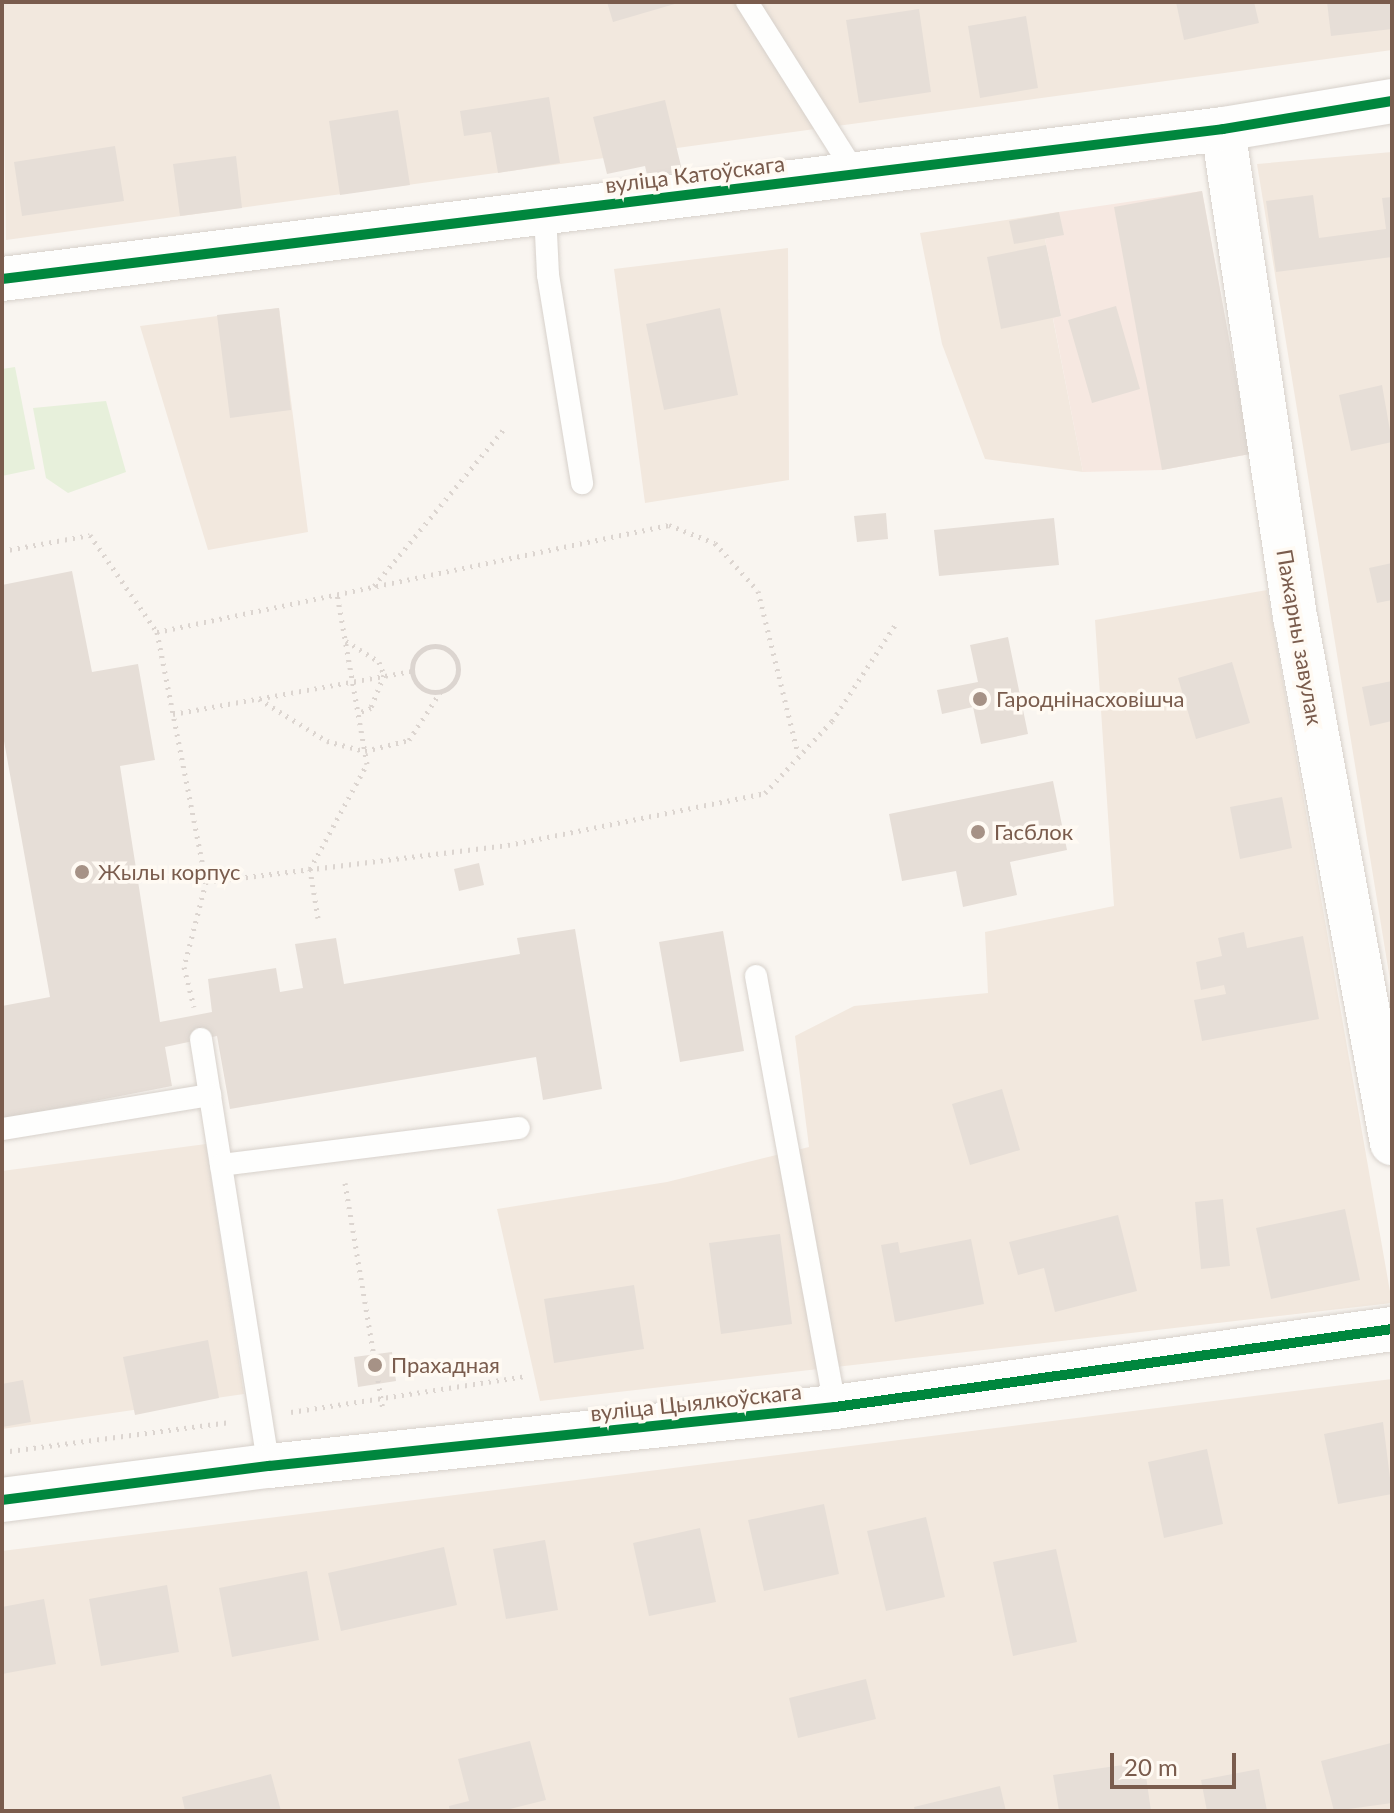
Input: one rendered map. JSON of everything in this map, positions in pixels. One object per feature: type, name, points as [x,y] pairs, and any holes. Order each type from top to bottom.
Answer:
[{"type":"street","name":"вуліца Катоўскага","points":[[2,279],[1223,129],[1392,101]]},
{"type":"street","name":"Пажарны завулак","points":[[1223,129],[1296,621],[1392,1143]]},
{"type":"street","name":"вуліца Цыялкоўскага","points":[[2,1500],[269,1466],[835,1407],[1392,1329]]},
{"type":"lane","points":[[747,2],[855,173]]},
{"type":"lane","points":[[545,213],[548,275],[582,483]]},
{"type":"lane","points":[[756,976],[835,1407]]},
{"type":"lane","points":[[201,1039],[269,1466]]},
{"type":"lane","points":[[2,1129],[210,1095]]},
{"type":"lane","points":[[221,1165],[519,1128]]},
{"type":"path","points":[[374,586],[504,429]]},
{"type":"path","points":[[157,632],[669,525],[715,543],[758,591],[798,754]]},
{"type":"path","points":[[2,551],[90,535],[157,632],[206,882],[184,967],[201,1039]]},
{"type":"path","points":[[318,918],[310,869],[367,764],[337,594]]},
{"type":"path","points":[[206,882],[508,845],[765,793],[798,754],[832,721],[895,625]]},
{"type":"path","points":[[345,641],[379,662],[384,675],[371,708],[358,713]]},
{"type":"path","points":[[258,698],[327,741],[365,751],[409,740],[441,691],[453,683],[458,669],[449,650],[435,645],[421,650],[411,671]]},
{"type":"path","points":[[173,714],[411,671]]},
{"type":"path","points":[[411,671],[418,685],[441,691]]},
{"type":"path","points":[[340,1151],[390,1454]]},
{"type":"shaded area","points":[[2,2],[1392,2],[1392,50],[6,240]]},
{"type":"shaded area","points":[[1392,152],[1392,992],[1257,164]]},
{"type":"shaded area","points":[[1202,191],[1250,454],[1162,470],[1083,472],[1053,318],[1061,316],[1045,239],[1063,234],[1059,212]]},
{"type":"shaded area","points":[[1059,212],[1064,235],[1045,239],[1061,316],[1053,319],[1083,472],[985,459],[942,344],[920,233]]},
{"type":"shaded area","points":[[788,248],[789,480],[645,503],[614,269]]},
{"type":"shaded area","points":[[279,308],[308,532],[208,550],[140,326]]},
{"type":"shaded area","points":[[1267,590],[1392,1303],[540,1401],[497,1209],[667,1182],[809,1147],[795,1036],[854,1006],[988,993],[985,932],[1114,906],[1095,620]]},
{"type":"shaded area","points":[[206,1144],[244,1394],[2,1429],[2,1171]]},
{"type":"shaded area","points":[[1392,1379],[1392,1811],[2,1811],[2,1551]]},
{"type":"green space","points":[[15,367],[35,469],[2,476],[2,369]]},
{"type":"green space","points":[[106,401],[126,472],[68,493],[46,478],[33,408]]},
{"type":"building","points":[[607,2],[678,2],[678,3],[613,22]]},
{"type":"building","points":[[1176,2],[1254,2],[1259,23],[1184,40]]},
{"type":"building","points":[[1327,2],[1392,2],[1392,29],[1331,36]]},
{"type":"building","points":[[919,9],[931,92],[859,103],[846,20]]},
{"type":"building","points":[[1026,16],[1038,88],[980,98],[968,26]]},
{"type":"building","points":[[549,97],[560,163],[498,173],[491,132],[464,136],[460,111]]},
{"type":"building","points":[[665,100],[682,170],[648,179],[645,166],[607,174],[593,117]]},
{"type":"building","points":[[398,110],[410,185],[340,195],[329,121]]},
{"type":"building","points":[[115,146],[124,201],[22,216],[14,162]]},
{"type":"building","points":[[236,156],[242,208],[180,216],[173,164]]},
{"type":"building","points":[[1202,191],[1250,454],[1162,470],[1114,207]]},
{"type":"building","points":[[1313,195],[1319,238],[1386,229],[1382,198],[1392,197],[1392,257],[1276,272],[1266,201]]},
{"type":"building","points":[[1059,212],[1064,235],[1014,244],[1009,221]]},
{"type":"building","points":[[1046,245],[1061,316],[1001,329],[987,257]]},
{"type":"building","points":[[1116,306],[1140,389],[1092,403],[1068,320]]},
{"type":"building","points":[[279,308],[291,410],[230,418],[217,315]]},
{"type":"building","points":[[720,308],[738,395],[664,410],[646,324]]},
{"type":"building","points":[[1382,385],[1392,442],[1351,451],[1339,395]]},
{"type":"building","points":[[886,513],[888,539],[857,542],[854,516]]},
{"type":"building","points":[[1054,518],[1059,565],[939,576],[934,530]]},
{"type":"building","points":[[1392,563],[1392,600],[1377,603],[1369,568]]},
{"type":"building","points":[[72,571],[92,672],[138,664],[155,760],[120,766],[160,1022],[212,1012],[208,979],[276,968],[280,992],[303,988],[295,944],[336,938],[344,984],[520,954],[517,938],[575,929],[602,1089],[543,1100],[536,1057],[230,1109],[217,1036],[165,1047],[172,1086],[2,1119],[2,1006],[50,997],[2,730],[2,585]]},
{"type":"building","name":"Гароднінасховішча","points":[[1008,637],[1028,734],[981,744],[973,707],[942,714],[937,690],[978,682],[970,645]]},
{"type":"building","points":[[1232,662],[1250,723],[1196,739],[1178,678]]},
{"type":"building","points":[[1392,681],[1392,721],[1370,726],[1362,687]]},
{"type":"building","name":"Гасблок","points":[[1053,781],[1067,850],[1010,862],[1017,895],[963,907],[956,871],[902,881],[889,814]]},
{"type":"building","points":[[1282,797],[1292,848],[1240,859],[1230,807]]},
{"type":"building","points":[[479,863],[484,885],[459,891],[454,869]]},
{"type":"building","points":[[723,931],[744,1051],[680,1062],[659,942]]},
{"type":"building","points":[[1244,932],[1247,948],[1303,936],[1319,1019],[1202,1041],[1194,1000],[1226,994],[1224,985],[1201,990],[1196,962],[1222,956],[1218,938]]},
{"type":"building","points":[[1002,1089],[1020,1150],[970,1165],[952,1104]]},
{"type":"building","points":[[1223,1199],[1230,1266],[1201,1269],[1195,1202]]},
{"type":"building","points":[[1345,1209],[1360,1280],[1271,1299],[1256,1228]]},
{"type":"building","points":[[1118,1215],[1137,1291],[1055,1312],[1044,1268],[1018,1275],[1009,1242]]},
{"type":"building","points":[[780,1234],[792,1324],[721,1334],[709,1243]]},
{"type":"building","points":[[971,1239],[984,1304],[895,1322],[881,1245],[898,1242],[900,1253]]},
{"type":"building","points":[[634,1285],[644,1349],[554,1363],[544,1299]]},
{"type":"building","points":[[208,1340],[219,1398],[135,1415],[123,1357]]},
{"type":"building","name":"Прахадная","points":[[392,1352],[396,1381],[358,1387],[354,1357]]},
{"type":"building","points":[[23,1380],[31,1422],[2,1427],[2,1384]]},
{"type":"building","points":[[1383,1422],[1392,1494],[1338,1504],[1324,1434]]},
{"type":"building","points":[[1207,1449],[1223,1524],[1164,1538],[1148,1462]]},
{"type":"building","points":[[824,1504],[839,1574],[764,1591],[748,1520]]},
{"type":"building","points":[[926,1517],[945,1597],[886,1611],[867,1531]]},
{"type":"building","points":[[700,1528],[716,1602],[649,1616],[633,1543]]},
{"type":"building","points":[[545,1540],[558,1610],[506,1619],[493,1549]]},
{"type":"building","points":[[444,1547],[457,1605],[341,1631],[328,1573]]},
{"type":"building","points":[[1056,1549],[1077,1642],[1013,1656],[993,1562]]},
{"type":"building","points":[[307,1571],[319,1640],[232,1657],[219,1588]]},
{"type":"building","points":[[167,1585],[179,1652],[101,1666],[89,1599]]},
{"type":"building","points":[[44,1599],[56,1664],[2,1674],[2,1607]]},
{"type":"building","points":[[866,1679],[876,1719],[798,1738],[789,1698]]},
{"type":"building","points":[[530,1741],[546,1800],[502,1811],[450,1811],[449,1806],[469,1801],[458,1759]]},
{"type":"building","points":[[1391,1743],[1392,1803],[1334,1811],[1321,1761]]},
{"type":"building","points":[[1144,1762],[1151,1811],[1059,1811],[1053,1775]]},
{"type":"building","points":[[1259,1769],[1267,1811],[1207,1811],[1201,1780]]},
{"type":"building","points":[[271,1774],[281,1811],[185,1811],[182,1797]]},
{"type":"building","points":[[1000,1786],[1006,1811],[915,1811],[914,1807]]},
{"type":"cycle path","points":[[2,279],[1223,129],[1392,101]]},
{"type":"cycle path","points":[[2,1500],[269,1466],[835,1407],[1392,1329]]},
{"type":"place","name":"Гароднінасховішча","points":[[980,699]]},
{"type":"place","name":"Гасблок","points":[[978,832]]},
{"type":"place","name":"Жылы корпус","points":[[82,872]]},
{"type":"place","name":"Прахадная","points":[[375,1365]]}]
